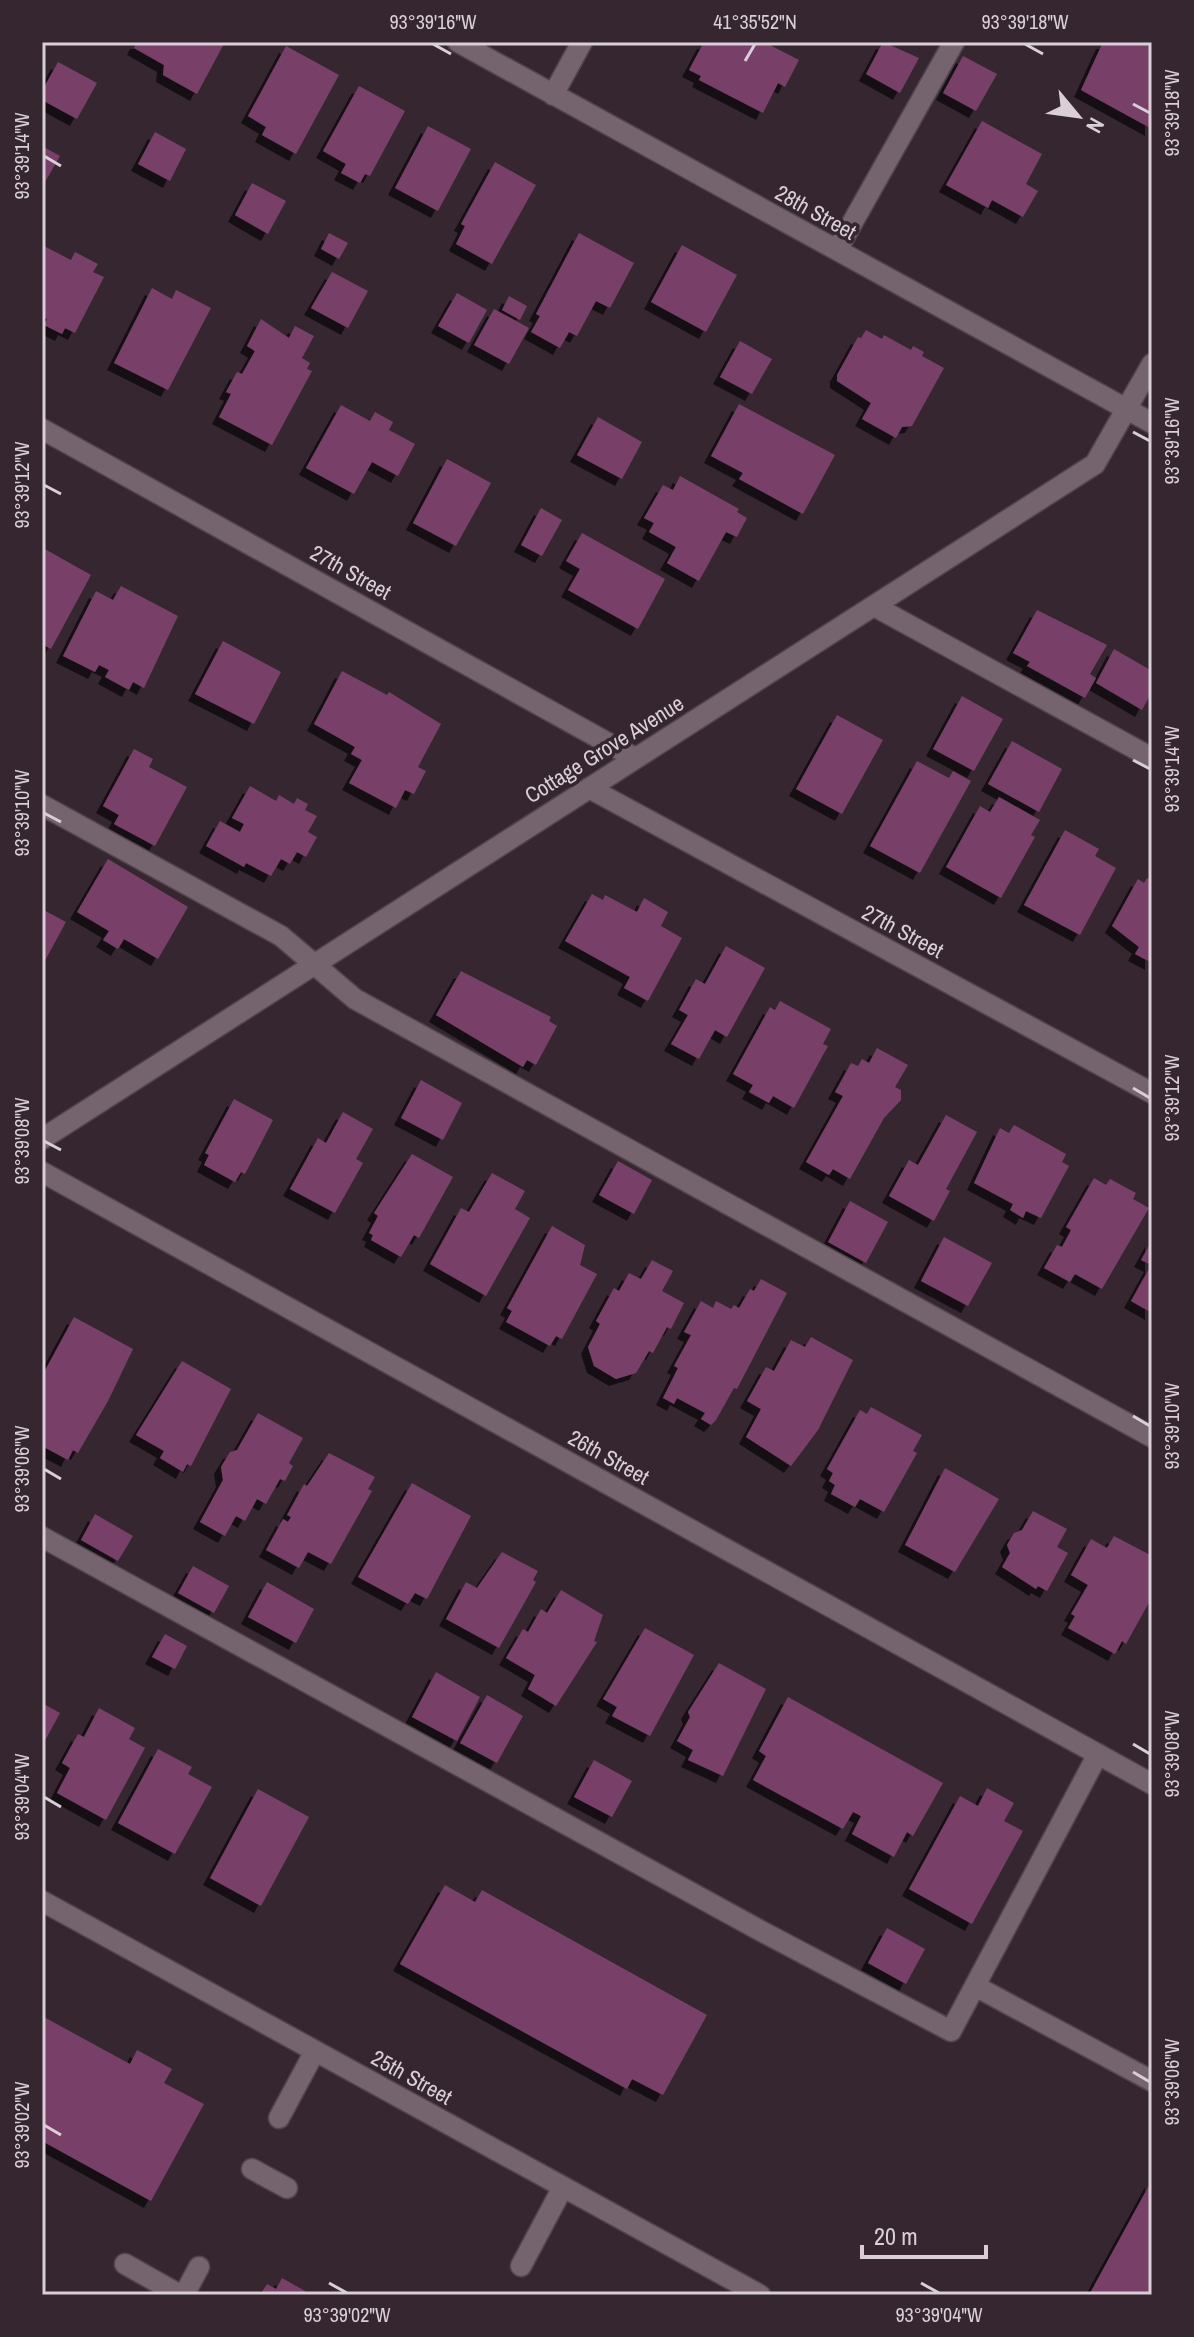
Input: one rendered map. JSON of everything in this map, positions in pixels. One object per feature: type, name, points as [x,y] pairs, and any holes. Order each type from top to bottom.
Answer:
[{"type":"street","name":"28th Street","points":[[458,42],[1152,423]]},
{"type":"street","points":[[553,95],[582,42]]},
{"type":"street","points":[[837,250],[954,42]]},
{"type":"street","name":"Cottage Grove Avenue","points":[[42,1139],[1095,464],[1152,364]]},
{"type":"street","name":"27th Street","points":[[42,429],[635,758]]},
{"type":"street","points":[[874,606],[1152,758]]},
{"type":"street","name":"27th Street","points":[[589,788],[1152,1093]]},
{"type":"street","points":[[42,805],[281,936],[312,966],[355,999],[1152,1437]]},
{"type":"street","name":"26th Street","points":[[42,1172],[1152,1784]]},
{"type":"street","points":[[42,1537],[761,1931],[951,2031],[1098,1754]]},
{"type":"street","name":"25th Street","points":[[42,1901],[760,2295]]},
{"type":"street","points":[[975,1986],[1152,2081]]},
{"type":"street","points":[[279,2118],[315,2051]]},
{"type":"street","points":[[252,2169],[287,2188]]},
{"type":"street","points":[[521,2266],[563,2187]]},
{"type":"street","points":[[125,2264],[182,2295],[199,2267]]},
{"type":"building","points":[[137,42],[225,42],[197,94],[163,75],[164,65],[134,48]]},
{"type":"building","points":[[704,42],[764,42],[799,60],[785,87],[778,83],[763,113],[699,80],[701,76],[689,70]]},
{"type":"building","points":[[883,42],[919,58],[900,93],[866,74]]},
{"type":"building","points":[[1103,42],[1152,42],[1152,129],[1081,90]]},
{"type":"building","points":[[286,46],[339,75],[296,154],[262,135],[266,127],[248,116]]},
{"type":"building","points":[[963,56],[997,74],[976,111],[943,93]]},
{"type":"building","points":[[58,62],[97,83],[77,119],[42,100],[42,91]]},
{"type":"building","points":[[359,86],[405,111],[370,176],[365,174],[360,183],[341,173],[346,164],[323,151]]},
{"type":"building","points":[[982,121],[1042,154],[1026,184],[1038,191],[1023,217],[992,200],[988,208],[946,185]]},
{"type":"building","points":[[428,126],[471,149],[438,211],[395,188]]},
{"type":"building","points":[[155,132],[186,149],[170,181],[138,164]]},
{"type":"building","points":[[42,146],[60,156],[45,182],[42,180]]},
{"type":"building","points":[[495,162],[536,185],[492,264],[456,244],[465,226],[461,224]]},
{"type":"building","points":[[252,183],[286,201],[268,234],[235,215]]},
{"type":"building","points":[[329,233],[348,243],[339,259],[321,249]]},
{"type":"building","points":[[579,233],[634,263],[610,308],[596,301],[577,336],[569,332],[560,348],[531,332],[540,316],[536,314]]},
{"type":"building","points":[[42,245],[71,260],[75,252],[98,264],[93,272],[104,277],[75,333],[65,328],[62,334],[44,325],[47,319],[42,316]]},
{"type":"building","points":[[682,245],[737,275],[706,332],[651,302]]},
{"type":"building","points":[[332,272],[368,291],[348,328],[311,308]]},
{"type":"building","points":[[152,288],[172,299],[176,290],[211,308],[168,390],[114,363]]},
{"type":"building","points":[[457,293],[487,310],[469,343],[438,326]]},
{"type":"building","points":[[509,296],[527,306],[520,320],[502,310]]},
{"type":"building","points":[[494,309],[529,328],[509,364],[474,345]]},
{"type":"building","points":[[261,319],[289,338],[295,326],[314,336],[302,358],[310,363],[307,369],[312,371],[272,445],[219,417],[231,394],[226,392],[237,372],[242,374],[255,351],[247,346]]},
{"type":"building","points":[[866,330],[882,339],[884,335],[911,350],[913,346],[924,352],[922,356],[944,368],[912,426],[902,427],[896,438],[862,419],[871,403],[837,381],[837,375],[858,337],[861,338]]},
{"type":"building","points":[[740,341],[772,359],[752,394],[720,377]]},
{"type":"building","points":[[739,404],[835,455],[803,514],[739,479],[743,473],[711,456]]},
{"type":"building","points":[[341,405],[370,421],[375,412],[393,422],[389,430],[415,444],[398,476],[372,462],[354,494],[306,468]]},
{"type":"building","points":[[598,417],[642,442],[622,479],[577,455]]},
{"type":"building","points":[[447,459],[491,483],[456,546],[413,523]]},
{"type":"building","points":[[680,476],[739,509],[737,512],[747,518],[737,537],[726,532],[699,581],[667,563],[676,547],[649,532],[654,523],[644,518],[663,485],[673,490]]},
{"type":"building","points":[[541,508],[562,520],[542,556],[521,545]]},
{"type":"building","points":[[582,533],[665,579],[638,629],[568,590],[580,569],[566,561]]},
{"type":"building","points":[[43,548],[91,575],[51,649],[42,644]]},
{"type":"building","points":[[121,586],[178,616],[144,688],[133,682],[129,690],[105,677],[109,670],[99,665],[95,672],[63,656],[96,591],[113,600]]},
{"type":"building","points":[[1037,610],[1107,645],[1090,674],[1096,678],[1085,698],[1027,666],[1030,662],[1013,653]]},
{"type":"building","points":[[223,641],[281,672],[254,724],[195,694]]},
{"type":"building","points":[[1114,649],[1152,671],[1152,692],[1142,710],[1096,683]]},
{"type":"building","points":[[342,671],[387,695],[389,692],[441,724],[418,767],[426,771],[414,794],[405,790],[396,808],[349,783],[362,760],[351,754],[355,747],[314,724]]},
{"type":"building","points":[[962,696],[1003,719],[974,771],[933,749]]},
{"type":"building","points":[[837,715],[883,740],[842,814],[796,789]]},
{"type":"building","points":[[1012,741],[1062,769],[1039,812],[988,784]]},
{"type":"building","points":[[134,749],[153,759],[149,767],[187,787],[155,846],[114,824],[119,815],[103,806]]},
{"type":"building","points":[[917,761],[949,778],[953,771],[971,781],[920,873],[870,846]]},
{"type":"building","points":[[250,786],[276,801],[279,795],[294,804],[297,798],[308,804],[305,810],[317,816],[308,832],[317,837],[306,857],[297,852],[290,864],[281,859],[271,876],[246,863],[244,867],[206,846],[220,821],[240,832],[244,824],[232,818]]},
{"type":"building","points":[[999,797],[1040,820],[1031,835],[1035,837],[1001,898],[946,867],[980,806],[990,812]]},
{"type":"building","points":[[1065,830],[1099,849],[1095,856],[1116,868],[1080,935],[1024,905]]},
{"type":"building","points":[[108,859],[188,907],[158,959],[124,939],[118,949],[103,940],[109,931],[77,912]]},
{"type":"building","points":[[1147,878],[1152,880],[1152,963],[1135,954],[1139,947],[1112,926],[1138,879],[1144,883]]},
{"type":"building","points":[[592,894],[603,900],[605,895],[637,912],[644,898],[668,912],[661,926],[682,938],[648,1001],[624,988],[630,977],[565,941]]},
{"type":"building","points":[[42,909],[66,922],[42,966]]},
{"type":"building","points":[[726,946],[765,968],[727,1037],[715,1030],[699,1059],[671,1044],[688,1015],[679,1010],[696,979],[705,984]]},
{"type":"building","points":[[461,971],[551,1017],[549,1021],[557,1026],[536,1065],[527,1060],[523,1067],[436,1015]]},
{"type":"building","points":[[780,1001],[831,1029],[823,1044],[828,1046],[794,1108],[773,1096],[769,1103],[749,1092],[753,1085],[733,1074],[770,1007],[775,1010]]},
{"type":"building","points":[[877,1048],[908,1065],[895,1087],[901,1090],[901,1100],[884,1118],[850,1179],[833,1169],[829,1175],[806,1162],[843,1096],[835,1092],[851,1063],[858,1066],[862,1059],[869,1063]]},
{"type":"building","points":[[421,1080],[462,1103],[443,1140],[401,1118]]},
{"type":"building","points":[[234,1099],[273,1120],[245,1174],[241,1172],[235,1182],[204,1165],[209,1155],[205,1153]]},
{"type":"building","points":[[343,1112],[373,1129],[356,1159],[363,1163],[335,1213],[290,1189],[318,1138],[326,1143]]},
{"type":"building","points":[[946,1115],[977,1132],[946,1189],[950,1191],[934,1221],[889,1196],[909,1160],[918,1165]]},
{"type":"building","points":[[1014,1125],[1066,1154],[1062,1162],[1069,1166],[1041,1218],[1026,1211],[1023,1218],[1010,1210],[1013,1204],[974,1183],[1000,1128],[1009,1133]]},
{"type":"building","points":[[412,1154],[453,1177],[419,1238],[414,1235],[401,1257],[371,1240],[373,1235],[369,1233],[378,1216],[374,1213]]},
{"type":"building","points":[[618,1161],[652,1180],[634,1214],[599,1195]]},
{"type":"building","points":[[492,1173],[525,1191],[515,1209],[530,1218],[486,1296],[430,1264],[461,1208],[469,1212]]},
{"type":"building","points":[[1094,1178],[1106,1185],[1110,1179],[1136,1193],[1133,1199],[1149,1208],[1102,1289],[1075,1274],[1070,1282],[1044,1268],[1057,1245],[1062,1247],[1071,1230],[1066,1227]]},
{"type":"building","points":[[850,1201],[888,1222],[866,1263],[828,1242]]},
{"type":"building","points":[[552,1226],[585,1245],[580,1265],[597,1274],[562,1339],[556,1336],[550,1346],[506,1322],[512,1311],[507,1308]]},
{"type":"building","points":[[944,1237],[992,1263],[968,1306],[921,1281]]},
{"type":"building","points":[[1152,1240],[1152,1313],[1131,1301],[1151,1265],[1141,1260]]},
{"type":"building","points":[[652,1260],[673,1271],[662,1291],[684,1303],[671,1329],[667,1327],[653,1353],[649,1351],[636,1373],[616,1379],[594,1366],[588,1347],[600,1324],[596,1321],[614,1288],[619,1291],[629,1273],[641,1279]]},
{"type":"building","points":[[761,1279],[787,1293],[737,1389],[734,1388],[711,1425],[701,1419],[705,1413],[677,1398],[674,1404],[663,1398],[678,1368],[674,1366],[691,1335],[684,1332],[701,1301],[713,1308],[716,1301],[731,1309],[734,1305],[739,1308],[750,1289],[754,1291]]},
{"type":"building","points":[[74,1317],[133,1349],[78,1453],[73,1450],[68,1460],[42,1446],[42,1376]]},
{"type":"building","points":[[811,1337],[853,1360],[818,1430],[791,1466],[746,1437],[761,1409],[747,1401],[766,1367],[774,1371],[791,1340],[805,1347]]},
{"type":"building","points":[[182,1361],[231,1389],[191,1466],[187,1464],[183,1472],[160,1458],[164,1451],[136,1435]]},
{"type":"building","points":[[871,1407],[922,1435],[913,1451],[917,1453],[884,1512],[860,1499],[855,1507],[831,1494],[835,1485],[829,1481],[833,1473],[827,1469],[860,1410],[867,1414]]},
{"type":"building","points":[[258,1413],[303,1438],[289,1463],[293,1466],[285,1481],[280,1479],[266,1504],[257,1499],[245,1521],[236,1516],[225,1536],[200,1522],[223,1480],[221,1467],[230,1452],[237,1450]]},
{"type":"building","points":[[329,1453],[375,1477],[368,1489],[372,1491],[331,1564],[308,1552],[299,1568],[266,1550],[283,1519],[288,1522],[291,1517],[287,1515],[304,1484],[307,1486]]},
{"type":"building","points":[[945,1468],[999,1499],[955,1572],[905,1545]]},
{"type":"building","points":[[412,1483],[471,1516],[427,1599],[415,1593],[408,1604],[358,1577]]},
{"type":"building","points":[[1033,1511],[1067,1529],[1057,1547],[1068,1553],[1047,1591],[1038,1586],[1036,1589],[1002,1567],[1010,1553],[1007,1545],[1014,1533],[1022,1530]]},
{"type":"building","points":[[95,1514],[133,1536],[118,1561],[81,1540]]},
{"type":"building","points":[[1114,1536],[1152,1556],[1152,1597],[1126,1644],[1122,1641],[1115,1654],[1068,1628],[1075,1616],[1071,1614],[1088,1585],[1071,1575],[1091,1539],[1107,1548]]},
{"type":"building","points":[[502,1552],[538,1571],[533,1580],[536,1582],[499,1648],[446,1619],[466,1582],[477,1588]]},
{"type":"building","points":[[193,1566],[229,1586],[214,1613],[178,1593]]},
{"type":"building","points":[[267,1582],[314,1609],[296,1643],[248,1617]]},
{"type":"building","points":[[561,1590],[603,1615],[594,1641],[597,1642],[556,1706],[528,1689],[535,1675],[506,1658],[523,1629],[528,1632],[541,1609],[547,1613]]},
{"type":"building","points":[[645,1628],[694,1655],[650,1736],[612,1716],[617,1707],[603,1699]]},
{"type":"building","points":[[165,1634],[187,1646],[175,1669],[152,1657]]},
{"type":"building","points":[[719,1663],[766,1689],[723,1776],[688,1760],[693,1750],[677,1741],[690,1717],[688,1712]]},
{"type":"building","points":[[436,1672],[480,1697],[457,1741],[412,1717]]},
{"type":"building","points":[[487,1695],[523,1716],[497,1763],[460,1743]]},
{"type":"building","points":[[788,1697],[943,1783],[913,1836],[907,1832],[894,1857],[852,1834],[861,1816],[853,1812],[843,1829],[753,1780],[766,1756],[759,1751]]},
{"type":"building","points":[[42,1703],[60,1713],[42,1746]]},
{"type":"building","points":[[99,1708],[135,1728],[129,1739],[145,1748],[106,1820],[57,1793],[70,1768],[62,1763],[78,1734],[84,1737]]},
{"type":"building","points":[[158,1749],[192,1767],[188,1774],[212,1787],[175,1854],[118,1823]]},
{"type":"building","points":[[594,1760],[632,1781],[612,1817],[574,1797]]},
{"type":"building","points":[[987,1788],[1014,1803],[1004,1821],[1023,1831],[972,1924],[909,1889],[960,1796],[978,1806]]},
{"type":"building","points":[[258,1789],[309,1817],[261,1906],[210,1878]]},
{"type":"building","points":[[445,1885],[475,1902],[482,1890],[707,2015],[663,2095],[632,2079],[627,2089],[400,1964]]},
{"type":"building","points":[[887,1928],[925,1949],[906,1984],[868,1963]]},
{"type":"building","points":[[42,2016],[130,2064],[137,2050],[172,2069],[164,2083],[204,2104],[151,2201],[42,2141]]},
{"type":"building","points":[[1152,2180],[1152,2295],[1089,2295]]},
{"type":"building","points":[[282,2278],[312,2295],[260,2295],[267,2284],[276,2289]]}]
